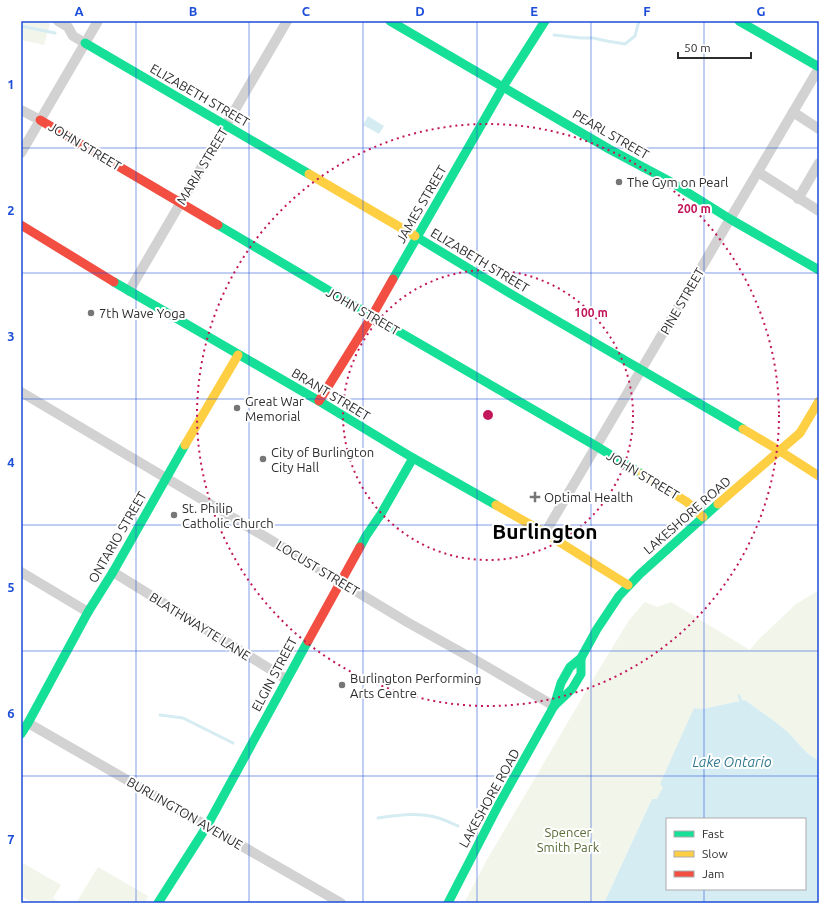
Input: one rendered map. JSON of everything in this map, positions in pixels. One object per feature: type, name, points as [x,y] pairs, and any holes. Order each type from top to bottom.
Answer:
[{"type":"street","points":[[58,21],[68,27],[73,36],[85,43]]},
{"type":"street","points":[[21,153],[98,21]]},
{"type":"street","name":"MARIA STREET","points":[[129,291],[287,21]]},
{"type":"street","name":"PEARL STREET","points":[[390,21],[609,149],[671,182],[730,219],[819,270]]},
{"type":"street","name":"JAMES STREET","points":[[319,401],[372,316],[503,86],[545,21]]},
{"type":"street","points":[[739,21],[819,68]]},
{"type":"street","name":"ELIZABETH STREET","points":[[85,43],[780,451],[819,476]]},
{"type":"street","name":"PINE STREET","points":[[545,533],[819,68]]},
{"type":"street","name":"JOHN STREET","points":[[21,110],[596,446],[687,502],[703,517]]},
{"type":"street","points":[[793,112],[819,129]]},
{"type":"street","points":[[798,199],[819,163]]},
{"type":"street","points":[[758,172],[798,199],[819,211]]},
{"type":"street","name":"BRANT STREET","points":[[21,226],[413,458],[545,533],[628,585]]},
{"type":"street","name":"ONTARIO STREET","points":[[21,734],[88,612],[113,572],[238,354]]},
{"type":"street","name":"LOCUST STREET","points":[[21,392],[407,622],[554,706]]},
{"type":"street","name":"LAKESHORE ROAD","points":[[448,903],[502,798],[554,706],[560,682],[570,667],[581,658],[618,596],[628,585],[703,517],[800,433],[819,401]]},
{"type":"street","name":"ELGIN STREET","points":[[158,903],[207,826],[340,582],[413,458]]},
{"type":"street","points":[[21,572],[88,612]]},
{"type":"street","name":"BLATHWAYTE LANE","points":[[113,572],[286,679]]},
{"type":"street","name":"LAKESHORE ROAD","points":[[554,706],[572,689],[581,674],[581,658]]},
{"type":"street","name":"BURLINGTON AVENUE","points":[[28,723],[341,903]]},
{"type":"green space","points":[[21,21],[42,21],[50,24],[44,45],[21,40]]},
{"type":"green space","name":"Spencer Smith Park","points":[[819,590],[819,760],[804,751],[779,725],[745,700],[702,709],[694,708],[664,787],[657,799],[652,799],[604,903],[464,903],[488,858],[592,681],[629,620],[645,602],[657,607],[671,602],[750,650],[759,639],[796,604]]},
{"type":"green space","points":[[21,862],[61,885],[53,898],[61,903],[33,903],[21,896]]},
{"type":"green space","points":[[98,867],[148,896],[145,903],[76,903]]},
{"type":"water","points":[[368,116],[384,126],[379,134],[363,125]]},
{"type":"water","name":"Lake Ontario","points":[[745,700],[779,725],[804,750],[819,760],[819,903],[604,903],[652,799],[657,799],[663,787],[660,784],[694,708],[702,709]]},
{"type":"waterway","points":[[554,35],[593,38],[625,44],[635,36],[639,21]]},
{"type":"waterway","points":[[21,26],[55,33]]},
{"type":"waterway","points":[[739,696],[741,701]]},
{"type":"waterway","points":[[160,715],[183,718],[233,743]]},
{"type":"waterway","points":[[378,818],[414,814],[428,815],[458,826]]},
{"type":"traffic: fast","points":[[390,21],[609,149],[671,182],[730,219],[819,270]]},
{"type":"traffic: fast","points":[[393,279],[503,87],[545,21]]},
{"type":"traffic: fast","points":[[739,21],[819,67]]},
{"type":"traffic: fast","points":[[85,43],[309,174]]},
{"type":"traffic: fast","points":[[218,225],[642,474]]},
{"type":"traffic: fast","points":[[415,236],[511,294],[743,429]]},
{"type":"traffic: fast","points":[[114,282],[319,401],[413,458],[496,505]]},
{"type":"traffic: fast","points":[[21,734],[88,612],[113,572],[185,445]]},
{"type":"traffic: fast","points":[[360,547],[413,458]]},
{"type":"traffic: fast","points":[[448,903],[498,806],[554,706],[561,683],[570,667],[581,658],[597,629],[619,596],[640,574],[718,504]]},
{"type":"traffic: fast","points":[[158,903],[207,826],[308,641]]},
{"type":"traffic: fast","points":[[554,706],[572,689],[581,674],[581,658]]},
{"type":"traffic: slow","points":[[309,174],[415,236]]},
{"type":"traffic: slow","points":[[185,445],[238,355]]},
{"type":"traffic: slow","points":[[718,504],[800,433],[819,401]]},
{"type":"traffic: slow","points":[[743,429],[819,476]]},
{"type":"traffic: slow","points":[[642,474],[687,502],[703,517]]},
{"type":"traffic: slow","points":[[496,505],[545,533],[628,585]]},
{"type":"traffic: jam","points":[[40,120],[218,225]]},
{"type":"traffic: jam","points":[[21,225],[114,282]]},
{"type":"traffic: jam","points":[[319,401],[372,316],[393,279]]},
{"type":"traffic: jam","points":[[308,641],[360,547]]},
{"type":"place","name":"The Gym on Pearl","points":[[619,182]]},
{"type":"place","name":"7th Wave Yoga","points":[[91,313]]},
{"type":"place","name":"Great War Memorial","points":[[237,408]]},
{"type":"place","name":"City of Burlington City Hall","points":[[263,459]]},
{"type":"place","name":"Optimal Health","points":[[535,497]]},
{"type":"place","name":"St. Philip Catholic Church","points":[[174,515]]},
{"type":"place","name":"Burlington Performing Arts Centre","points":[[342,685]]},
{"type":"district","name":"Burlington","points":[[545,532]]}]
